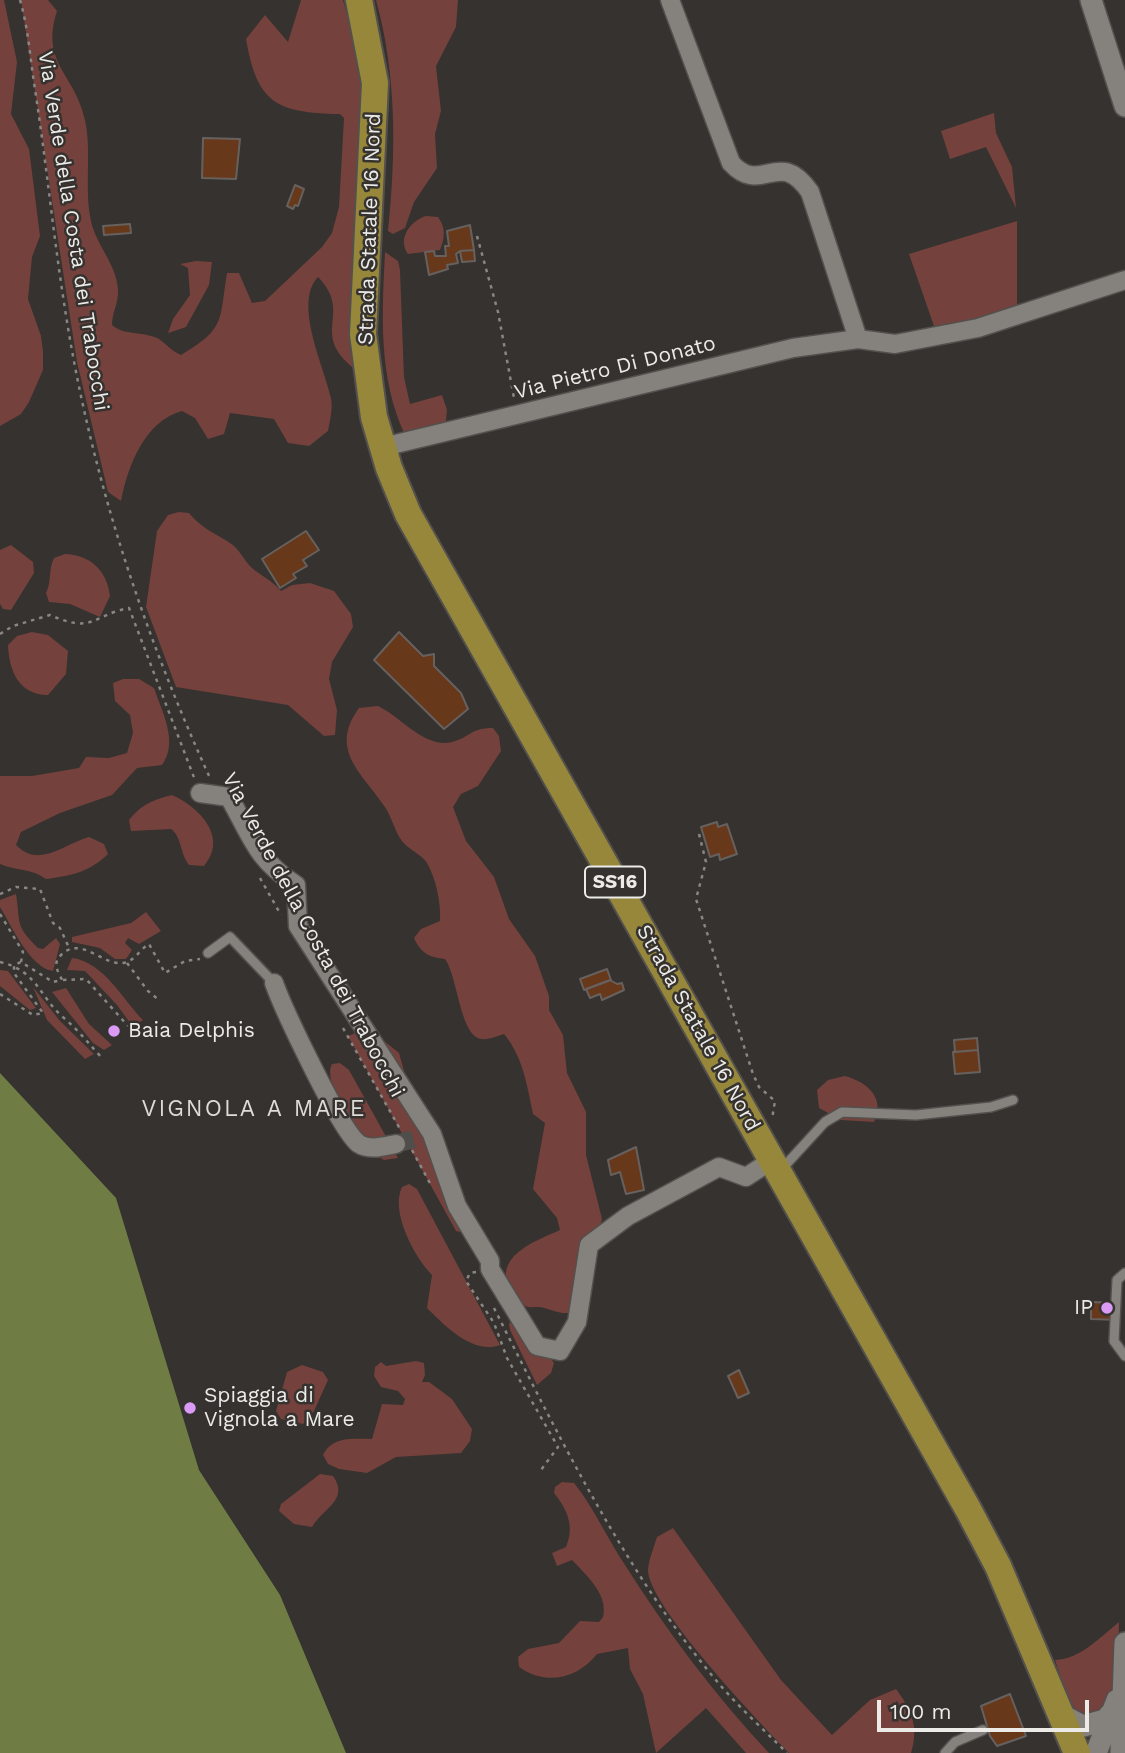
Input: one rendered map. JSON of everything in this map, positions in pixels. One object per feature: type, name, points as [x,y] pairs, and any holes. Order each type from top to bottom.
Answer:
[{"type":"main road","name":"Strada Statale 16 Nord","points":[[359,0],[375,82],[363,334],[374,417],[408,514],[968,1509],[998,1566],[1077,1753]]},
{"type":"street","points":[[670,0],[731,163],[740,173],[749,176],[789,171],[799,177],[810,192],[858,339]]},
{"type":"street","points":[[1091,0],[1125,106]]},
{"type":"street","name":"Via Pietro Di Donato","points":[[383,447],[793,348],[858,339],[895,344],[978,328],[1125,280]]},
{"type":"street","points":[[209,794],[229,797],[254,847],[272,869],[296,885],[298,926],[432,1134],[457,1206],[491,1261],[482,1275],[537,1346],[560,1350],[577,1322],[589,1245],[628,1216],[719,1167],[746,1177],[775,1166]]},
{"type":"street","points":[[274,983],[285,1013],[339,1117],[359,1143],[372,1148],[402,1141]]},
{"type":"street","points":[[1121,1753],[1125,1643]]},
{"type":"street","points":[[1096,1753],[1123,1685]]},
{"type":"street","points":[[1060,1714],[1083,1726],[1105,1720],[1113,1711]]},
{"type":"lane","points":[[205,956],[230,937],[274,983]]},
{"type":"lane","points":[[775,1166],[825,1122],[842,1112],[916,1115],[991,1107],[1013,1100]]},
{"type":"lane","points":[[1125,1273],[1117,1280],[1114,1341],[1125,1356]]},
{"type":"lane","points":[[945,1753],[955,1742],[983,1730]]},
{"type":"path","name":"Via Verde della Costa dei Trabocchi","points":[[20,0],[43,139],[65,310],[87,428],[138,601],[209,794]]},
{"type":"path","points":[[477,236],[498,312],[517,415]]},
{"type":"path","points":[[0,634],[13,626],[50,615],[73,625],[94,623],[116,611],[129,608],[209,794]]},
{"type":"path","points":[[699,834],[706,862],[696,892],[702,920],[753,1074],[759,1087],[775,1101],[772,1119],[756,1132]]},
{"type":"path","name":"Via Verde della Costa dei Trabocchi","points":[[256,870],[282,917]]},
{"type":"path","points":[[0,894],[16,887],[40,889],[53,923],[61,928],[71,950]]},
{"type":"path","points":[[0,914],[23,952],[21,962]]},
{"type":"path","points":[[62,980],[56,970],[57,962],[62,953],[71,950],[90,951],[115,963],[127,963],[149,944],[165,973],[185,961],[205,956]]},
{"type":"path","points":[[0,962],[14,965],[34,980],[63,1017],[80,1029],[102,1058]]},
{"type":"path","points":[[14,965],[21,962]]},
{"type":"path","points":[[21,962],[53,982],[86,979],[128,1026]]},
{"type":"path","points":[[127,963],[148,991],[160,1001]]},
{"type":"path","points":[[0,994],[33,1015],[43,1013],[14,973],[14,965]]},
{"type":"path","name":"Via Verde della Costa dei Trabocchi","points":[[341,1024],[402,1141],[435,1193]]},
{"type":"path","points":[[482,1275],[470,1273],[466,1281],[494,1323],[507,1358],[558,1447],[541,1470]]},
{"type":"path","points":[[494,1308],[609,1523],[671,1621],[721,1686],[787,1753]]},
{"type":"shaded area","points":[[0,0],[4,0],[17,62],[11,114],[29,149],[40,236],[32,257],[28,299],[41,336],[43,370],[21,414],[0,426]]},
{"type":"shaded area","points":[[21,0],[48,0],[57,11],[53,44],[61,68],[80,104],[87,132],[91,221],[116,280],[118,294],[112,325],[122,331],[157,338],[181,355],[206,338],[218,322],[227,273],[239,273],[252,303],[265,301],[322,247],[332,233],[339,207],[344,118],[340,114],[300,111],[273,100],[256,78],[246,39],[265,15],[288,42],[301,0],[343,0],[360,62],[364,103],[356,371],[343,359],[333,341],[331,297],[318,277],[311,288],[309,318],[331,398],[331,410],[328,431],[309,446],[288,443],[274,419],[230,413],[224,434],[208,439],[195,418],[182,411],[169,416],[148,434],[128,473],[121,501],[108,492],[77,362]]},
{"type":"shaded area","points":[[376,0],[458,0],[456,27],[436,66],[441,111],[435,134],[437,168],[414,202],[405,228],[393,234],[388,231],[393,144],[391,86]]},
{"type":"shaded area","points":[[994,113],[996,133],[1012,167],[1016,208],[986,147],[950,159],[941,131]]},
{"type":"shaded area","points":[[438,217],[442,225],[444,237],[440,250],[408,254],[404,242],[407,231],[420,218]]},
{"type":"shaded area","points":[[1017,221],[1017,314],[935,329],[909,254]]},
{"type":"shaded area","points":[[385,252],[398,261],[400,270],[404,377],[410,404],[442,395],[447,410],[445,430],[405,435],[396,413],[384,345]]},
{"type":"shaded area","points":[[212,262],[209,285],[186,327],[168,333],[173,319],[190,295],[188,268],[180,264]]},
{"type":"shaded area","points":[[189,513],[204,527],[233,545],[251,567],[281,591],[292,585],[310,583],[334,591],[351,614],[353,627],[332,662],[329,679],[337,710],[335,735],[324,736],[288,705],[176,687],[146,607],[157,531],[168,515]]},
{"type":"shaded area","points":[[11,545],[33,562],[34,573],[11,610],[3,609],[0,604],[0,550]]},
{"type":"shaded area","points":[[65,554],[89,561],[105,579],[110,596],[100,617],[70,604],[49,602],[46,593],[52,562],[54,558]]},
{"type":"shaded area","points":[[32,632],[48,635],[68,651],[66,674],[48,695],[30,691],[13,672],[8,645],[17,636]]},
{"type":"shaded area","points":[[123,679],[139,679],[154,688],[169,737],[167,756],[162,765],[137,768],[112,795],[60,813],[21,832],[16,845],[25,852],[43,855],[89,837],[104,844],[108,854],[79,872],[46,879],[35,873],[0,864],[0,776],[32,776],[79,768],[86,757],[109,758],[127,753],[133,733],[130,715],[115,701],[113,683]]},
{"type":"shaded area","points":[[378,706],[432,741],[452,742],[485,728],[493,728],[499,736],[501,751],[478,786],[461,794],[453,807],[466,841],[494,877],[509,919],[535,956],[549,996],[549,1010],[563,1035],[567,1073],[586,1112],[586,1155],[602,1219],[575,1311],[563,1313],[542,1307],[528,1307],[517,1299],[509,1288],[506,1276],[513,1258],[530,1244],[560,1230],[557,1218],[533,1189],[545,1123],[533,1114],[516,1052],[504,1034],[485,1039],[475,1036],[464,1018],[445,959],[426,953],[414,938],[421,929],[440,921],[439,899],[433,876],[427,863],[400,837],[385,807],[352,761],[348,749],[350,723],[359,708]]},
{"type":"shaded area","points":[[172,795],[192,807],[208,824],[213,844],[211,855],[204,866],[189,865],[175,832],[171,829],[131,831],[129,820],[143,806]]},
{"type":"shaded area","points":[[16,894],[20,923],[30,940],[43,949],[56,938],[60,944],[53,971],[45,968],[29,954],[0,907],[0,900]]},
{"type":"shaded area","points":[[146,912],[161,931],[139,944],[128,938],[125,943],[132,950],[126,959],[115,959],[100,948],[72,942],[72,937],[131,923]]},
{"type":"shaded area","points":[[72,958],[94,966],[143,1020],[133,1027],[117,1005],[85,971],[67,970]]},
{"type":"shaded area","points":[[0,970],[8,971],[36,1008],[30,1010],[0,986]]},
{"type":"shaded area","points":[[33,987],[60,1021],[94,1054],[85,1059],[47,1020]]},
{"type":"shaded area","points":[[66,988],[89,1024],[112,1045],[104,1050],[93,1043],[52,992]]},
{"type":"shaded area","points":[[368,1028],[399,1053],[410,1092],[459,1185],[466,1205],[465,1233],[456,1231],[348,1036]]},
{"type":"shaded area","points":[[340,1063],[349,1070],[398,1158],[384,1160],[373,1154],[352,1123],[332,1084],[332,1064]]},
{"type":"shaded area","points":[[0,1073],[116,1198],[199,1470],[280,1595],[346,1753],[0,1753]]},
{"type":"shaded area","points":[[845,1076],[860,1082],[876,1098],[878,1106],[874,1122],[841,1120],[819,1108],[817,1090],[828,1080]]},
{"type":"shaded area","points":[[409,1184],[417,1189],[500,1345],[480,1346],[460,1337],[427,1308],[432,1275],[411,1246],[399,1208],[402,1187]]},
{"type":"shaded area","points":[[513,1320],[546,1351],[554,1363],[551,1373],[537,1385],[510,1330],[509,1324]]},
{"type":"shaded area","points":[[416,1361],[424,1363],[425,1375],[422,1382],[429,1382],[452,1399],[472,1429],[470,1441],[461,1453],[396,1457],[367,1473],[339,1469],[328,1464],[323,1455],[332,1444],[344,1440],[372,1439],[382,1404],[403,1405],[405,1399],[398,1391],[381,1387],[374,1376],[375,1367],[381,1362],[386,1366]]},
{"type":"shaded area","points":[[302,1365],[323,1372],[328,1380],[314,1411],[303,1424],[281,1419],[276,1411],[287,1372]]},
{"type":"shaded area","points":[[320,1474],[333,1476],[337,1484],[338,1492],[333,1504],[312,1527],[294,1524],[279,1511],[281,1504]]},
{"type":"shaded area","points":[[562,1482],[574,1483],[675,1638],[711,1686],[769,1753],[746,1753],[706,1708],[656,1753],[643,1694],[630,1669],[628,1648],[597,1654],[580,1669],[561,1677],[540,1676],[519,1667],[518,1657],[528,1649],[559,1643],[580,1621],[599,1622],[603,1617],[602,1601],[590,1579],[572,1560],[557,1566],[552,1553],[566,1547],[570,1532],[566,1512],[554,1493],[555,1487]]},
{"type":"shaded area","points":[[673,1528],[781,1680],[832,1735],[870,1700],[896,1689],[906,1704],[914,1727],[911,1753],[789,1753],[684,1635],[652,1586],[648,1569],[657,1537]]},
{"type":"shaded area","points":[[1119,1622],[1116,1669],[1107,1702],[1101,1713],[1080,1716],[1068,1699],[1055,1660],[1082,1651]]},
{"type":"building","points":[[203,138],[240,139],[236,179],[202,178]]},
{"type":"building","points":[[295,185],[304,189],[298,206],[295,205],[293,209],[287,206]]},
{"type":"building","points":[[130,224],[131,233],[104,235],[103,226]]},
{"type":"building","points":[[470,225],[474,250],[460,251],[456,254],[458,263],[447,265],[448,269],[429,275],[425,252],[434,251],[435,256],[446,256],[445,246],[449,246],[447,231]]},
{"type":"building","points":[[474,250],[475,261],[462,262],[460,251]]},
{"type":"building","points":[[306,531],[319,550],[303,560],[307,566],[293,574],[296,578],[280,588],[262,559]]},
{"type":"building","points":[[399,632],[423,656],[434,654],[434,666],[461,693],[468,709],[444,729],[374,660]]},
{"type":"building","points":[[717,822],[718,827],[727,824],[737,854],[720,860],[719,854],[710,857],[701,827]]},
{"type":"building","points":[[607,969],[611,980],[584,990],[580,979]]},
{"type":"building","points":[[610,980],[617,984],[622,983],[624,990],[602,1000],[600,994],[590,998],[586,989]]},
{"type":"building","points":[[977,1038],[978,1050],[955,1052],[954,1040]]},
{"type":"building","points":[[978,1050],[980,1072],[955,1074],[953,1052]]},
{"type":"building","points":[[636,1147],[644,1190],[626,1194],[620,1172],[611,1175],[608,1160]]},
{"type":"building","points":[[1091,1302],[1120,1303],[1119,1320],[1091,1319]]},
{"type":"building","points":[[739,1370],[749,1393],[738,1398],[728,1376]]},
{"type":"building","points":[[1010,1694],[1026,1736],[997,1746],[990,1736],[981,1706]]},
{"type":"tunnel","points":[[396,1144],[432,1134]]},
{"type":"place","name":"Baia Delphis","points":[[114,1031]]},
{"type":"place","name":"IP","points":[[1107,1308]]},
{"type":"place","name":"Spiaggia di Vignola a Mare","points":[[190,1408]]},
{"type":"district","name":"VIGNOLA A MARE","points":[[254,1109]]}]
